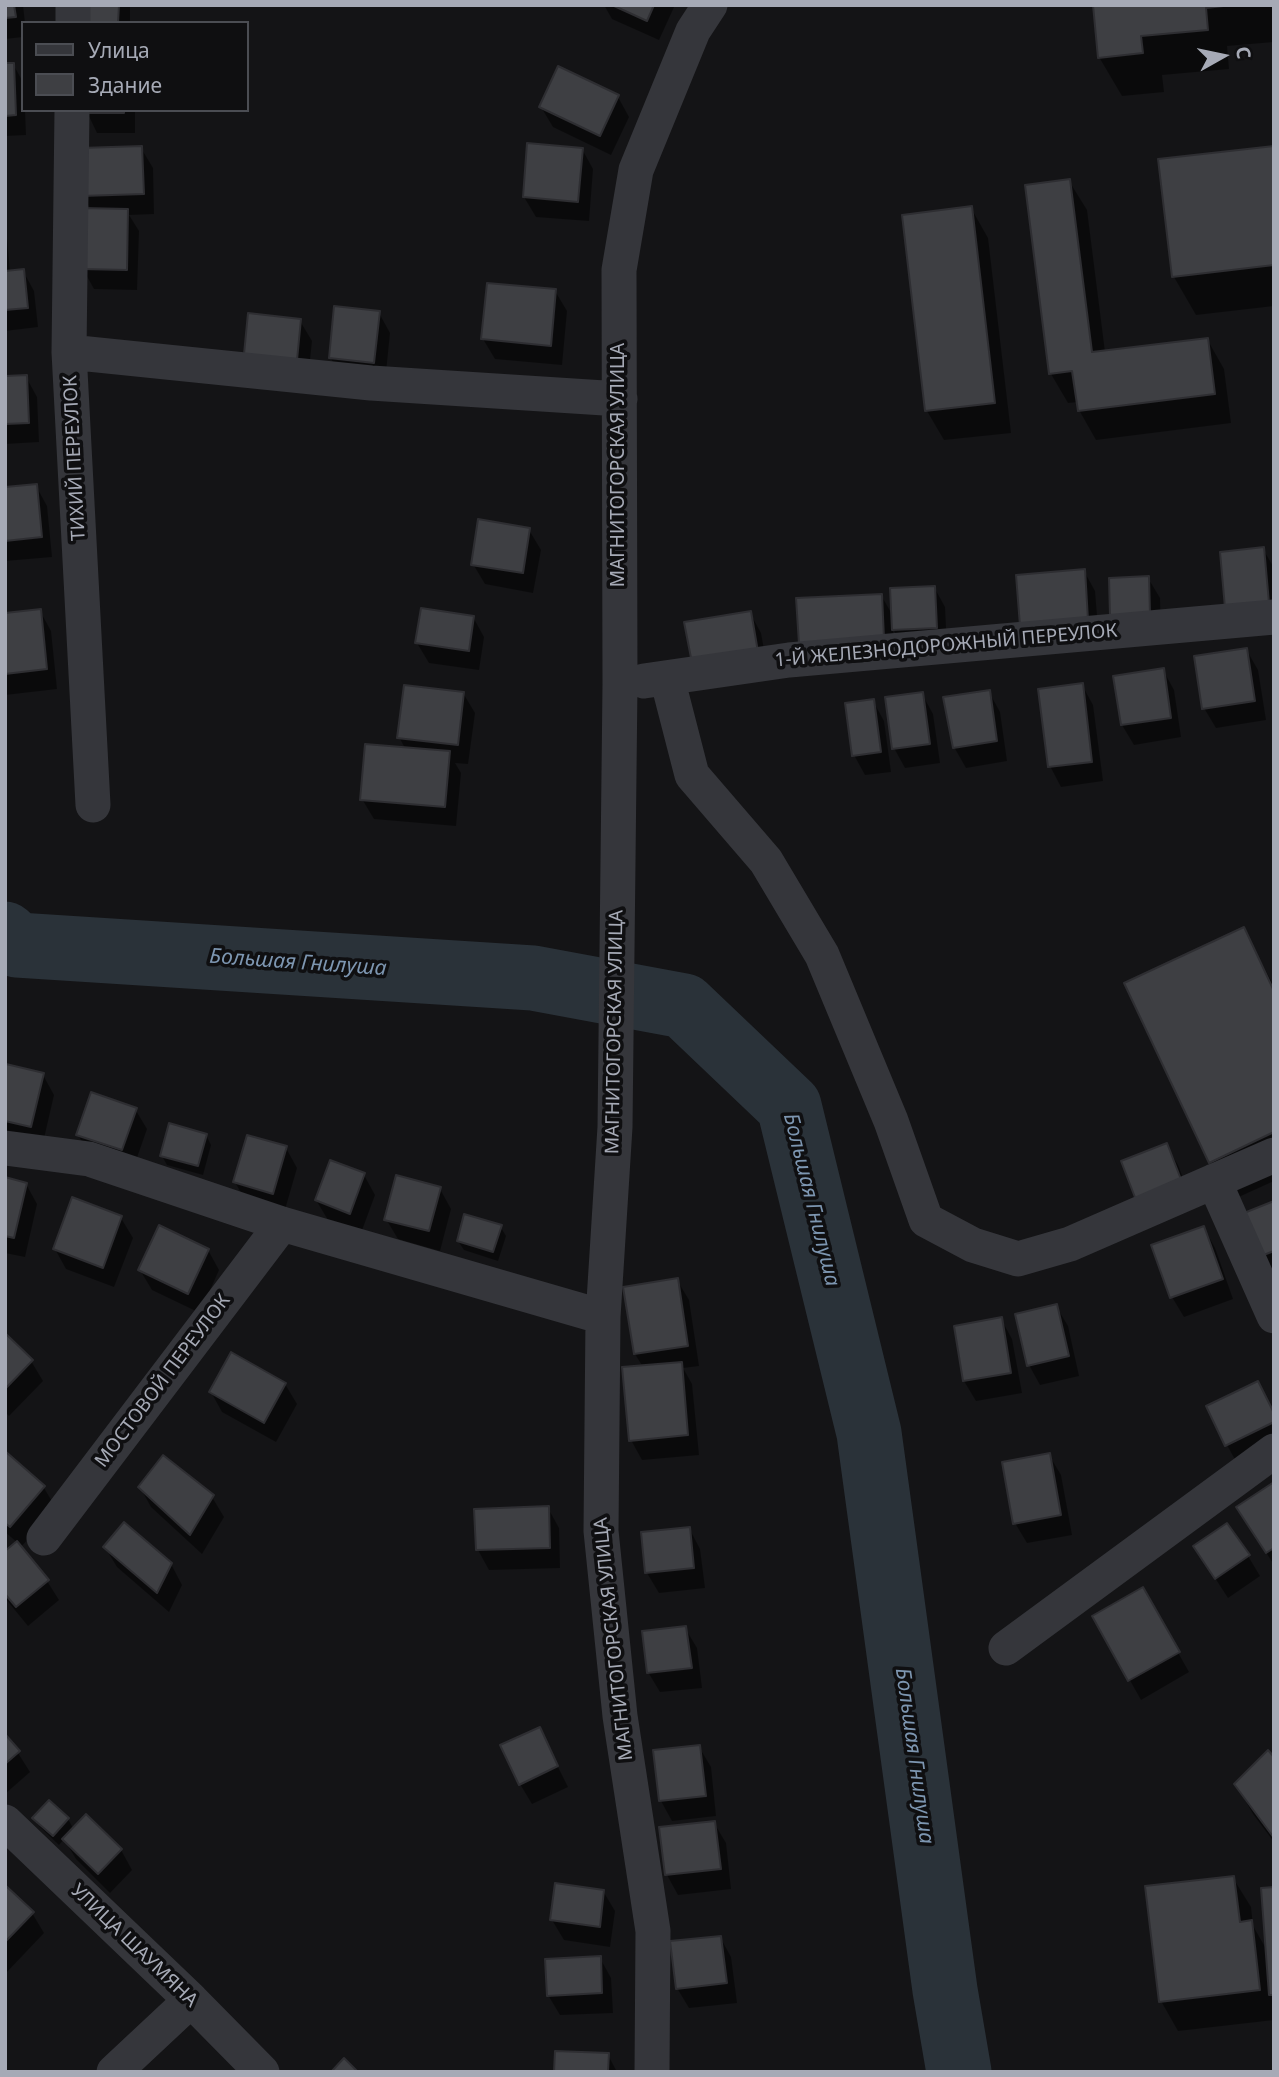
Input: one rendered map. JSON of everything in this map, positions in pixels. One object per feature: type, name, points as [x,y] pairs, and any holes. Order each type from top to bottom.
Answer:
[{"type":"street","name":"МАГНИТОГОРСКАЯ УЛИЦА","points":[[652,2072],[653,1931],[620,1716],[601,1531],[603,1317],[615,1127],[620,684],[619,270],[636,170],[693,31],[710,5]]},
{"type":"street","name":"ТИХИЙ ПЕРЕУЛОК","points":[[72,112],[69,352],[93,805]]},
{"type":"street","points":[[69,352],[371,383],[620,399]]},
{"type":"street","name":"1-Й ЖЕЛЕЗНОДОРОЖНЫЙ ПЕРЕУЛОК","points":[[620,684],[789,660],[1274,617]]},
{"type":"street","points":[[667,678],[692,775],[766,861],[822,955],[891,1121],[926,1220],[974,1245],[1018,1259],[1070,1244],[1274,1155]]},
{"type":"street","points":[[5,1148],[89,1158],[282,1224],[603,1317]]},
{"type":"street","points":[[1214,1181],[1274,1316]]},
{"type":"street","name":"МОСТОВОЙ ПЕРЕУЛОК","points":[[44,1538],[282,1224]]},
{"type":"street","points":[[1006,1648],[1274,1451]]},
{"type":"street","name":"УЛИЦА ШАУМЯНА","points":[[5,1822],[191,2000],[262,2072]]},
{"type":"street","points":[[114,2072],[191,2000]]},
{"type":"building","points":[[5,5],[14,5],[16,17],[5,18]]},
{"type":"building","points":[[83,5],[119,5],[118,21],[83,21]]},
{"type":"building","points":[[612,5],[654,5],[647,21]]},
{"type":"building","points":[[1093,5],[1232,5],[1206,8],[1208,30],[1141,36],[1143,53],[1098,58]]},
{"type":"building","points":[[5,63],[14,63],[16,115],[5,116]]},
{"type":"building","points":[[558,66],[619,95],[600,136],[539,107]]},
{"type":"building","points":[[84,112],[124,112],[124,113]]},
{"type":"building","points":[[527,143],[583,148],[578,202],[523,197]]},
{"type":"building","points":[[142,146],[144,194],[81,196],[80,148]]},
{"type":"building","points":[[1274,146],[1274,265],[1172,277],[1158,159]]},
{"type":"building","points":[[1070,179],[1092,352],[1208,338],[1215,394],[1078,411],[1072,371],[1049,374],[1025,185]]},
{"type":"building","points":[[972,206],[995,403],[925,411],[902,215]]},
{"type":"building","points":[[82,208],[128,209],[127,270],[81,269]]},
{"type":"building","points":[[24,269],[28,308],[5,310],[5,271]]},
{"type":"building","points":[[487,283],[556,289],[551,346],[481,339]]},
{"type":"building","points":[[334,306],[380,311],[374,363],[329,358]]},
{"type":"building","points":[[248,313],[301,319],[297,360],[244,354]]},
{"type":"building","points":[[27,375],[29,423],[5,424],[5,376]]},
{"type":"building","points":[[37,484],[42,537],[5,541],[5,487]]},
{"type":"building","points":[[478,519],[530,528],[523,573],[471,565]]},
{"type":"building","points":[[1264,547],[1269,603],[1225,608],[1220,552]]},
{"type":"building","points":[[1085,569],[1088,620],[1020,626],[1016,575]]},
{"type":"building","points":[[1149,576],[1150,615],[1110,616],[1109,578]]},
{"type":"building","points":[[935,586],[937,628],[892,630],[890,588]]},
{"type":"building","points":[[882,594],[884,639],[799,644],[796,598]]},
{"type":"building","points":[[421,608],[474,616],[469,651],[415,643]]},
{"type":"building","points":[[41,609],[47,669],[5,674],[5,613]]},
{"type":"building","points":[[751,611],[758,652],[692,663],[684,622]]},
{"type":"building","points":[[1247,648],[1255,701],[1202,709],[1194,656]]},
{"type":"building","points":[[1164,668],[1171,718],[1121,725],[1113,676]]},
{"type":"building","points":[[1083,683],[1092,762],[1048,767],[1038,689]]},
{"type":"building","points":[[404,685],[464,692],[458,745],[397,738]]},
{"type":"building","points":[[990,690],[997,741],[953,748],[943,697]]},
{"type":"building","points":[[923,692],[930,744],[892,749],[885,697]]},
{"type":"building","points":[[874,699],[881,752],[852,756],[845,703]]},
{"type":"building","points":[[365,744],[450,751],[445,807],[360,800]]},
{"type":"building","points":[[1244,927],[1274,991],[1274,1132],[1209,1163],[1124,983]]},
{"type":"building","points":[[6,1064],[44,1073],[31,1127],[5,1121]]},
{"type":"building","points":[[91,1092],[137,1108],[122,1150],[76,1135]]},
{"type":"building","points":[[169,1123],[207,1134],[198,1166],[160,1156]]},
{"type":"building","points":[[247,1135],[287,1146],[273,1194],[233,1182]]},
{"type":"building","points":[[1167,1143],[1182,1182],[1136,1200],[1121,1161]]},
{"type":"building","points":[[330,1160],[365,1173],[350,1214],[315,1200]]},
{"type":"building","points":[[396,1175],[441,1187],[429,1231],[384,1220]]},
{"type":"building","points":[[5,1177],[27,1183],[14,1238],[5,1236]]},
{"type":"building","points":[[72,1197],[122,1216],[103,1268],[53,1249]]},
{"type":"building","points":[[1274,1201],[1274,1251],[1261,1256],[1244,1213]]},
{"type":"building","points":[[464,1214],[502,1225],[493,1252],[457,1241]]},
{"type":"building","points":[[159,1225],[209,1249],[188,1294],[138,1270]]},
{"type":"building","points":[[1204,1226],[1223,1279],[1170,1298],[1151,1245]]},
{"type":"building","points":[[678,1278],[688,1346],[634,1354],[623,1287]]},
{"type":"building","points":[[1057,1304],[1069,1356],[1027,1366],[1015,1314]]},
{"type":"building","points":[[1002,1317],[1011,1373],[963,1381],[954,1326]]},
{"type":"building","points":[[5,1333],[33,1360],[5,1389]]},
{"type":"building","points":[[231,1352],[286,1383],[264,1423],[209,1392]]},
{"type":"building","points":[[682,1362],[688,1435],[629,1441],[622,1367]]},
{"type":"building","points":[[1258,1381],[1274,1413],[1274,1422],[1225,1446],[1206,1406]]},
{"type":"building","points":[[5,1451],[45,1486],[10,1527],[5,1523]]},
{"type":"building","points":[[1050,1453],[1061,1515],[1013,1524],[1002,1462]]},
{"type":"building","points":[[163,1455],[214,1495],[190,1535],[138,1487]]},
{"type":"building","points":[[1274,1482],[1274,1548],[1266,1553],[1236,1507]]},
{"type":"building","points":[[549,1506],[550,1548],[476,1550],[474,1509]]},
{"type":"building","points":[[124,1522],[172,1563],[157,1593],[103,1547]]},
{"type":"building","points":[[1227,1523],[1250,1555],[1215,1579],[1193,1546]]},
{"type":"building","points":[[690,1527],[694,1568],[645,1573],[641,1532]]},
{"type":"building","points":[[17,1541],[49,1580],[16,1607],[5,1594],[5,1551]]},
{"type":"building","points":[[1143,1587],[1180,1652],[1128,1681],[1092,1616]]},
{"type":"building","points":[[686,1626],[692,1668],[647,1673],[642,1631]]},
{"type":"building","points":[[540,1727],[558,1766],[519,1785],[500,1745]]},
{"type":"building","points":[[5,1734],[20,1751],[5,1764]]},
{"type":"building","points":[[700,1745],[706,1796],[659,1801],[653,1750]]},
{"type":"building","points":[[1268,1750],[1274,1757],[1274,1838],[1234,1784]]},
{"type":"building","points":[[49,1800],[69,1818],[53,1836],[32,1818]]},
{"type":"building","points":[[86,1814],[122,1849],[98,1874],[62,1839]]},
{"type":"building","points":[[715,1821],[721,1869],[665,1875],[659,1827]]},
{"type":"building","points":[[1234,1876],[1240,1922],[1252,1920],[1260,1990],[1159,2002],[1145,1886]]},
{"type":"building","points":[[555,1883],[604,1890],[600,1927],[550,1920]]},
{"type":"building","points":[[5,1885],[34,1912],[5,1942]]},
{"type":"building","points":[[1274,1887],[1274,1995],[1269,1995],[1261,1888]]},
{"type":"building","points":[[721,1936],[727,1983],[676,1989],[670,1941]]},
{"type":"building","points":[[601,1956],[602,1993],[547,1996],[545,1959]]},
{"type":"building","points":[[555,2051],[609,2053],[608,2072],[554,2072]]},
{"type":"building","points":[[344,2058],[358,2072],[331,2072]]},
{"type":"waterway","name":"Большая Гнилуша","points":[[5,934],[17,945],[533,978],[684,1006],[789,1106],[869,1433],[945,1990],[959,2072]]}]
